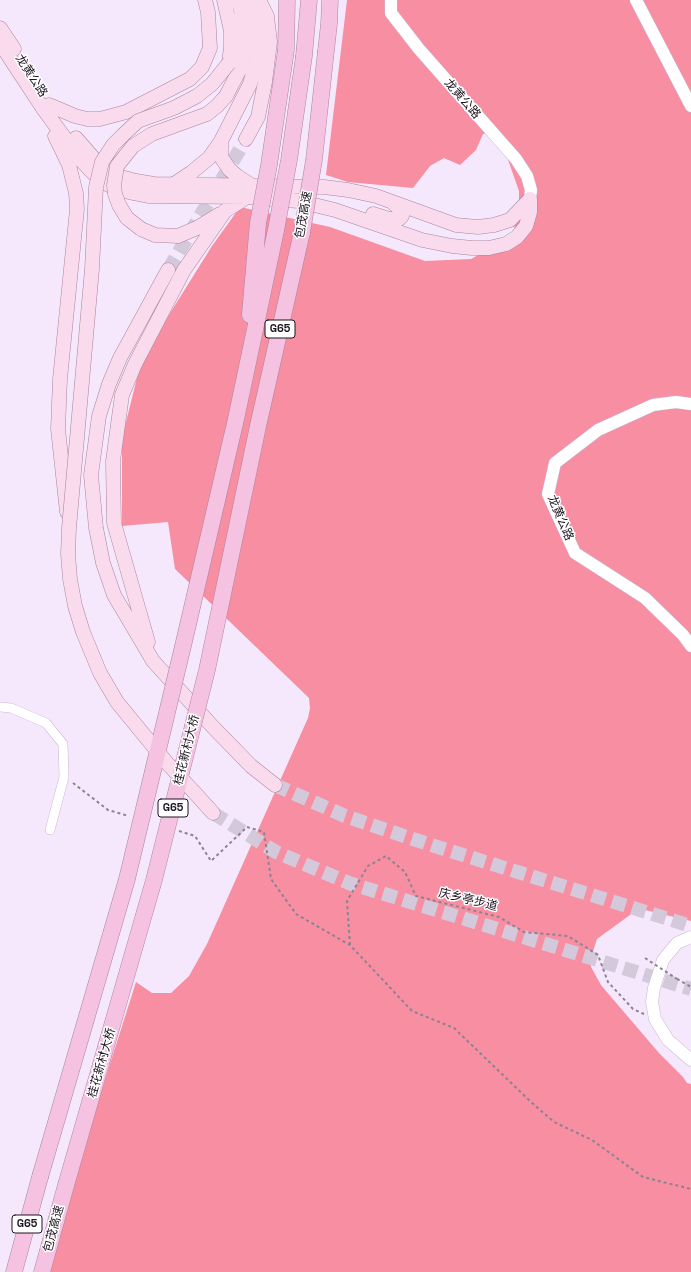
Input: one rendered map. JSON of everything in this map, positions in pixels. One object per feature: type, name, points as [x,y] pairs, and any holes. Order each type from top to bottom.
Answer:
[{"type":"highway","points":[[247,364],[251,292],[258,223],[269,165],[286,50],[287,0]]},
{"type":"highway","name":"包茂高速","points":[[14,1272],[40,1177],[127,879],[236,419],[276,230],[289,160],[304,56],[309,0]]},
{"type":"highway","name":"包茂高速","points":[[258,426],[302,232],[314,160],[331,0]]},
{"type":"highway","name":"桂花新村大桥","points":[[66,1185],[154,880],[207,670],[258,426]]},
{"type":"highway","name":"包茂高速","points":[[42,1272],[66,1185]]},
{"type":"main road","points":[[45,106],[87,119],[100,119],[126,112],[190,79],[202,67],[210,48],[208,12],[205,0]]},
{"type":"main road","points":[[213,813],[166,763],[117,702],[100,673],[82,632],[75,606],[70,579],[68,554],[92,269],[96,187],[102,162],[118,140],[138,122],[174,108],[197,96],[212,84],[229,63],[231,47],[230,31],[224,0]]},
{"type":"main road","points":[[238,0],[242,10],[244,33],[242,67],[226,96],[207,114],[152,134],[133,146],[117,166],[114,185],[115,194],[119,205],[127,218],[141,229],[155,235],[178,236],[198,228],[225,211],[249,191]]},
{"type":"main road","points":[[148,196],[175,184],[192,172],[209,158],[222,141],[250,84],[257,58],[256,28],[253,8],[250,0]]},
{"type":"main road","points":[[246,139],[258,117],[265,82],[270,42],[267,16],[259,0]]},
{"type":"main road","name":"龙黄公路","points":[[391,0],[391,13],[419,49],[516,159],[527,176],[531,190],[530,199]]},
{"type":"main road","points":[[636,0],[691,106]]},
{"type":"main road","name":"龙黄公路","points":[[0,28],[45,106]]},
{"type":"main road","name":"龙黄公路","points":[[0,43],[45,106]]},
{"type":"main road","points":[[45,106],[96,162],[108,171],[121,177],[154,184],[175,184],[249,191],[298,201],[335,210],[422,240],[452,246],[489,248],[506,244],[517,237],[526,226],[530,212],[530,199]]},
{"type":"main road","points":[[45,106],[80,159],[103,182],[117,189],[148,196],[324,187],[376,196],[456,225],[478,227],[494,225],[510,220],[530,199]]},
{"type":"main road","points":[[45,106],[69,165],[76,193],[77,209],[60,379],[58,429],[69,528]]},
{"type":"main road","points":[[222,141],[221,157],[229,169],[237,176],[249,191]]},
{"type":"main road","points":[[317,206],[343,208],[389,219],[399,219],[402,216],[402,211],[391,201]]},
{"type":"main road","points":[[153,661],[114,523],[113,461],[116,432],[122,395],[135,364],[184,270],[225,211]]},
{"type":"main road","points":[[168,270],[127,344],[109,384],[99,416],[91,474],[96,528],[103,563],[114,595],[153,661],[251,766],[275,785]]},
{"type":"main road","name":"龙黄公路","points":[[691,404],[676,402],[653,405],[598,430],[555,463],[548,494],[575,553],[645,598],[683,635],[691,646]]},
{"type":"main road","points":[[691,937],[677,943],[663,960],[654,988],[652,1002],[655,1020],[668,1040],[691,1060]]},
{"type":"street","points":[[0,707],[11,708],[46,723],[63,744],[64,777],[50,830]]},
{"type":"path","points":[[64,777],[108,810],[130,816]]},
{"type":"path","points":[[173,829],[195,836],[210,861],[247,827],[264,832],[271,879],[296,914],[350,945],[412,1011],[454,1028],[554,1122],[592,1140],[643,1178],[691,1189]]},
{"type":"path","name":"庆乡亭步道","points":[[350,945],[347,901],[368,866],[386,856],[405,872],[416,896],[499,916],[524,932],[568,936],[598,955],[608,982],[632,1009],[655,1020]]},
{"type":"path","points":[[645,958],[691,987]]},
{"type":"shaded area","points":[[347,0],[691,0],[691,921],[641,909],[634,912],[597,939],[591,958],[591,967],[606,991],[659,1053],[687,1083],[691,1084],[691,1272],[44,1272],[136,982],[152,993],[171,993],[189,976],[207,944],[308,718],[310,708],[309,698],[175,569],[168,522],[122,526],[122,438],[142,358],[212,246],[240,207],[330,227],[425,261],[471,259],[511,237],[514,230],[519,201],[519,191],[506,154],[489,133],[483,134],[476,150],[460,165],[444,158],[430,166],[413,188],[348,182],[326,175]]},
{"type":"tunnel","points":[[168,270],[246,139]]},
{"type":"tunnel","points":[[275,785],[345,816],[428,844],[691,926]]},
{"type":"tunnel","points":[[213,813],[276,852],[349,883],[691,989]]}]
